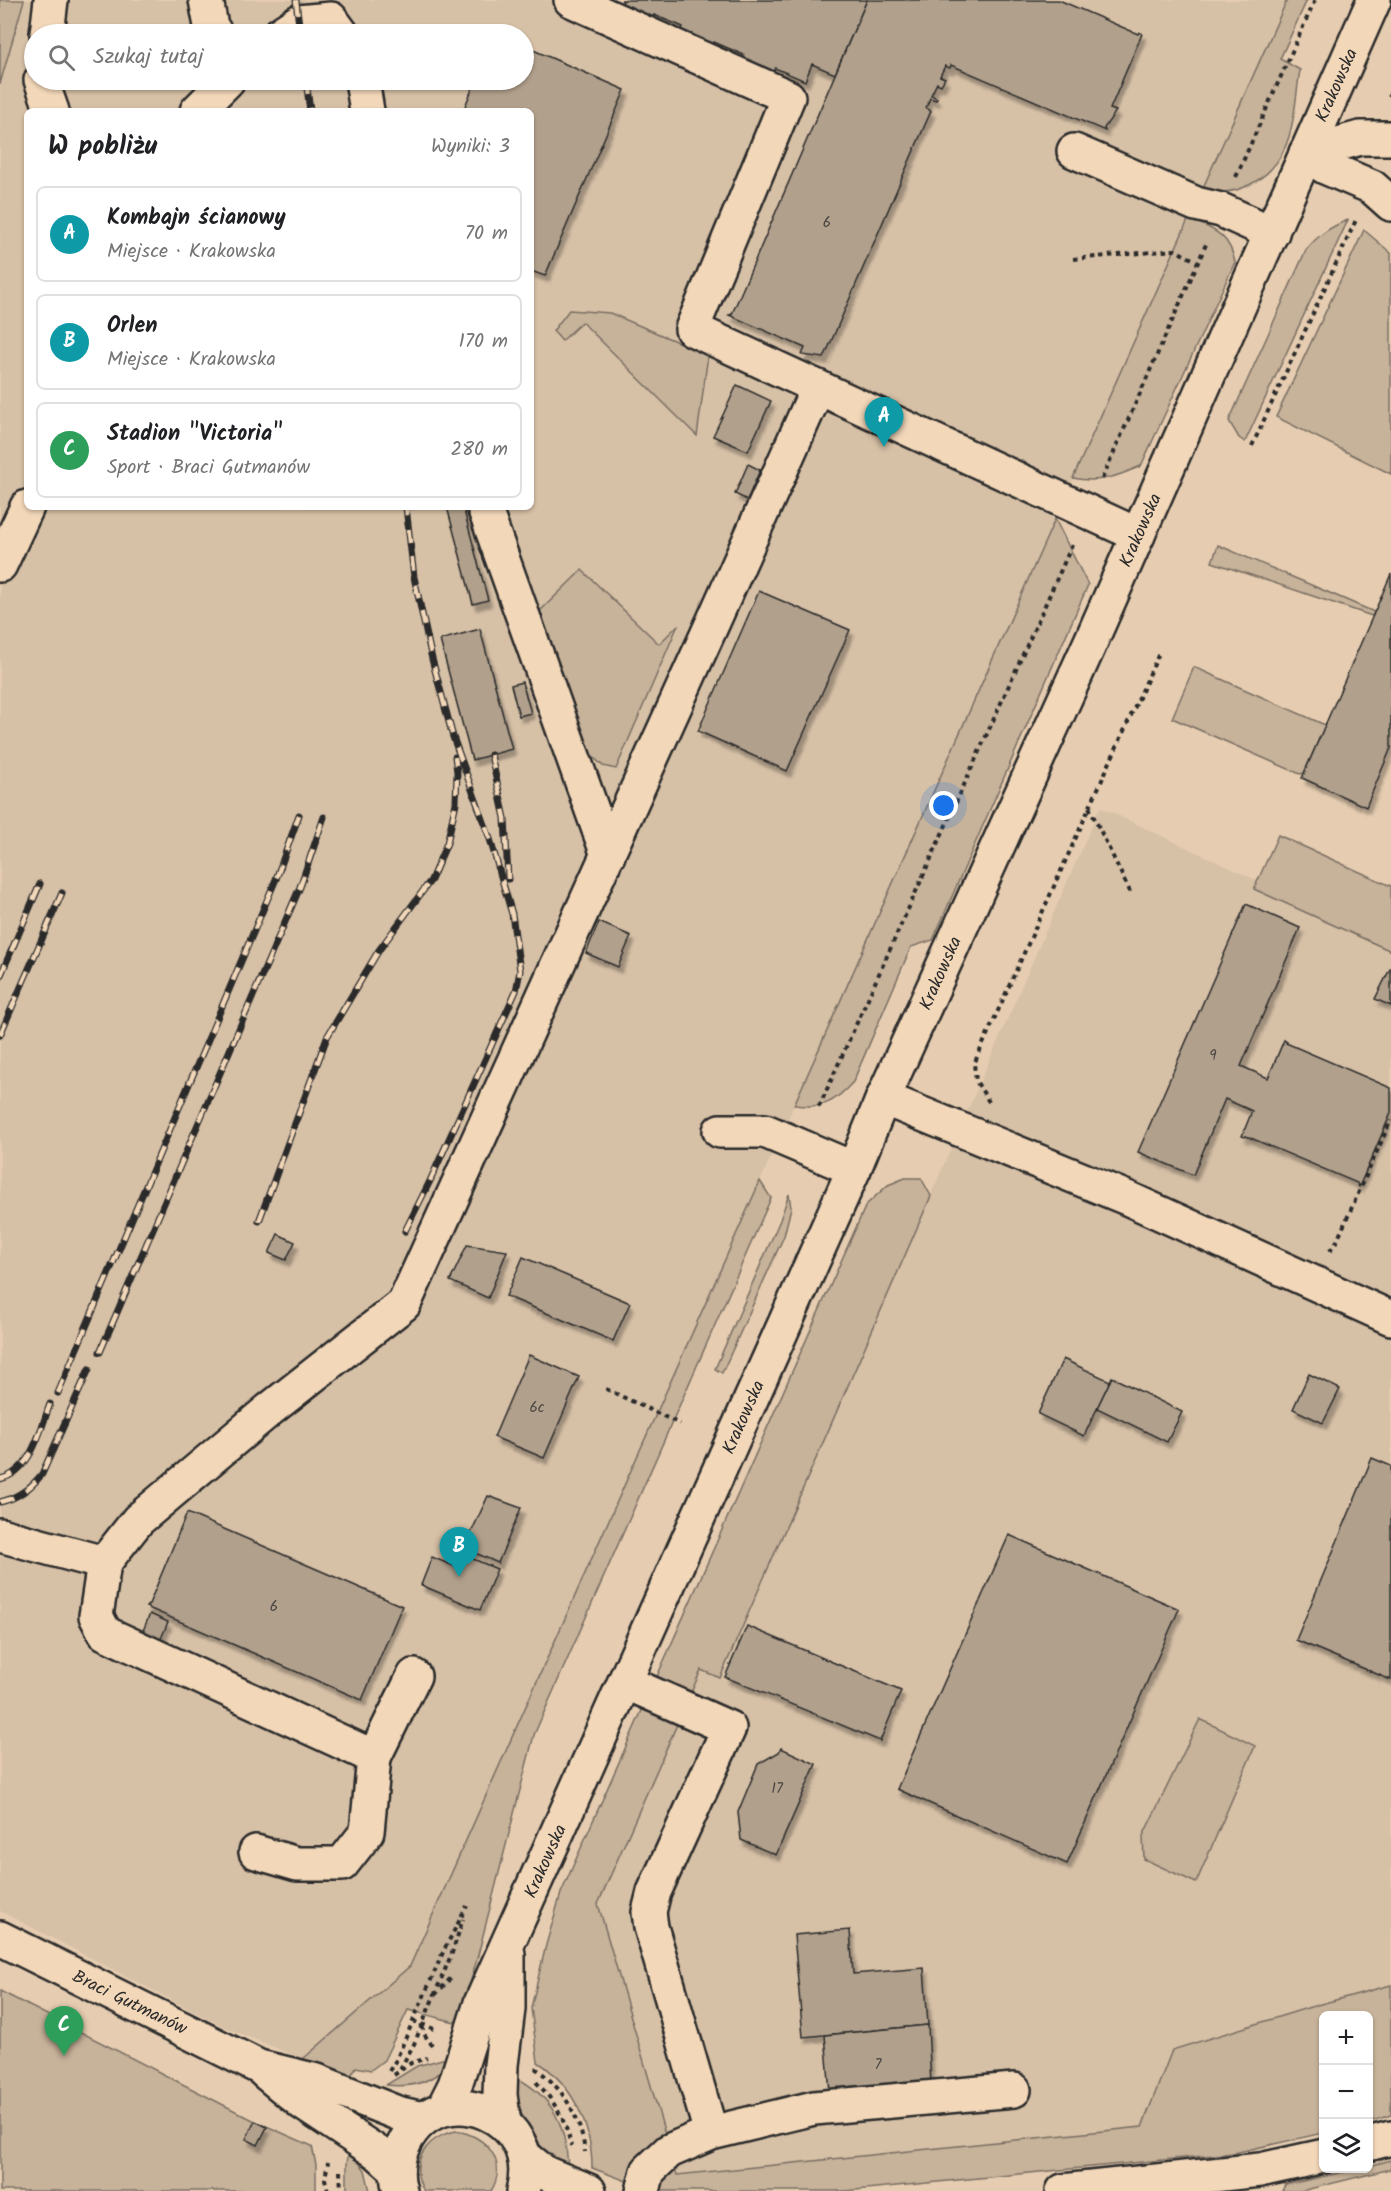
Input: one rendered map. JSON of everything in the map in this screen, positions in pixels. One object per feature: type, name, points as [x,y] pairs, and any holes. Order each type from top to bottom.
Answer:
[{"type":"street","points":[[48,24],[51,0]]},
{"type":"street","points":[[206,0],[211,24]]},
{"type":"street","points":[[571,0],[788,97],[692,329],[1138,535]]},
{"type":"street","name":"Krakowska","points":[[398,2180],[400,2151],[409,2133],[433,2114],[455,2085],[481,2003],[854,1169],[883,1098],[1138,535],[1374,0]]},
{"type":"street","points":[[295,24],[338,18]]},
{"type":"street","points":[[45,90],[51,108]]},
{"type":"street","points":[[200,108],[218,90]]},
{"type":"street","points":[[364,90],[367,108]]},
{"type":"street","points":[[1306,153],[1360,138],[1391,138]]},
{"type":"street","points":[[1074,151],[1196,204],[1221,210],[1272,233]]},
{"type":"street","points":[[1306,153],[1325,167],[1372,188],[1391,204]]},
{"type":"street","points":[[374,1757],[105,1633],[96,1616],[104,1563],[138,1520],[269,1410],[404,1304],[609,855],[818,387]]},
{"type":"street","points":[[0,565],[26,510]]},
{"type":"street","points":[[485,510],[609,855]]},
{"type":"street","points":[[883,1098],[1127,1198],[1391,1318]]},
{"type":"street","points":[[720,1131],[765,1131],[854,1169]]},
{"type":"street","points":[[0,1535],[104,1563]]},
{"type":"street","points":[[256,1852],[297,1864],[342,1864],[367,1833],[374,1757],[414,1676]]},
{"type":"street","points":[[625,1682],[729,1728],[654,1892],[649,1912],[651,1927],[711,2133]]},
{"type":"street","name":"Braci Gutmanów","points":[[0,1938],[259,2067],[317,2081],[398,2113],[433,2114],[459,2107],[475,2108],[490,2113],[504,2123]]},
{"type":"street","name":"Krakowska","points":[[504,2123],[500,2095],[508,2009],[508,1946]]},
{"type":"street","name":"Braci Gutmanów","points":[[259,2067],[304,2104],[378,2152],[398,2180]]},
{"type":"street","points":[[643,2191],[648,2171],[669,2151],[711,2133],[814,2108],[1014,2090]]},
{"type":"street","points":[[504,2123],[516,2138],[524,2156],[526,2173],[523,2191]]},
{"type":"street","points":[[1373,2143],[1391,2138]]},
{"type":"street","points":[[524,2156],[545,2173],[589,2191]]},
{"type":"street","points":[[1063,2191],[1261,2181],[1319,2158]]},
{"type":"path","points":[[819,1107],[1316,0]]},
{"type":"path","points":[[1391,92],[1389,97],[1391,99]]},
{"type":"path","points":[[1252,446],[1353,226]]},
{"type":"path","points":[[1073,259],[1175,250],[1198,261]]},
{"type":"path","points":[[991,1104],[976,1081],[974,1064],[1160,651]]},
{"type":"path","points":[[1089,807],[1132,896]]},
{"type":"path","points":[[1329,1253],[1336,1243],[1391,1120]]},
{"type":"path","points":[[606,1389],[680,1424]]},
{"type":"path","points":[[383,2075],[390,2070],[396,2060],[444,1950],[467,1906],[452,1953],[422,2025],[399,2070]]},
{"type":"path","points":[[504,2048],[523,2051],[522,2063],[532,2066],[550,2078],[569,2102],[583,2138],[585,2156]]},
{"type":"shaded area","points":[[0,0],[24,0],[0,84]]},
{"type":"shaded area","points":[[25,0],[1287,0],[410,1966],[303,2059],[224,2027],[0,1911],[0,87]]},
{"type":"shaded area","points":[[1287,0],[1307,0],[1280,59],[1300,70],[1293,120],[1284,150],[1265,175],[1245,187],[1227,192],[1202,190]]},
{"type":"shaded area","points":[[1189,218],[1224,238],[1235,262],[1141,466],[1116,476],[1100,479],[1073,478]]},
{"type":"shaded area","points":[[1348,220],[1245,442],[1239,438],[1229,421],[1306,250],[1325,232]]},
{"type":"shaded area","points":[[1364,230],[1391,253],[1391,474],[1276,417]]},
{"type":"shaded area","points":[[569,310],[610,313],[708,355],[697,436],[582,322],[562,341],[553,331]]},
{"type":"shaded area","points":[[1055,519],[1088,585],[933,940],[911,947],[853,1082],[834,1100],[827,1103],[813,1106],[794,1105]]},
{"type":"shaded area","points":[[1218,545],[1374,612],[1372,616],[1212,562]]},
{"type":"shaded area","points":[[582,570],[659,644],[678,625],[616,769],[603,766],[591,755],[540,611]]},
{"type":"shaded area","points":[[1194,667],[1325,725],[1304,773],[1300,774],[1172,718]]},
{"type":"shaded area","points":[[1100,807],[1258,881],[1255,889],[1391,951],[1391,1985],[1317,2005],[1172,2050],[1143,2127],[677,2176],[598,1904],[701,1670],[720,1678]]},
{"type":"shaded area","points":[[1278,835],[1391,886],[1391,951],[1254,889]]},
{"type":"shaded area","points":[[905,1178],[921,1178],[931,1196],[720,1678],[701,1670],[598,1904],[677,2175],[1142,2127],[1172,2050],[1317,2005],[1391,1985],[1391,2115],[1373,2121],[1373,2011],[1319,2011],[1319,2134],[1234,2153],[845,2191],[653,2191],[592,2168],[588,2137],[578,2108],[561,2082],[538,2062],[531,2008],[561,1893],[866,1205],[888,1185]]},
{"type":"shaded area","points":[[760,1181],[771,1198],[534,1735],[459,2023],[408,2010],[384,2060],[371,2070],[356,2067],[349,2079],[303,2059],[410,1966]]},
{"type":"shaded area","points":[[789,1194],[791,1208],[784,1236],[722,1373],[715,1369],[780,1220]]},
{"type":"shaded area","points":[[1200,1719],[1255,1746],[1196,1883],[1144,1859],[1143,1836]]},
{"type":"shaded area","points":[[0,1991],[255,2121],[312,2146],[316,2165],[316,2191],[0,2191]]},
{"type":"shaded area","points":[[450,2059],[438,2074],[430,2079],[405,2086],[386,2085],[417,2066]]},
{"type":"shaded area","points":[[515,2077],[539,2094],[555,2114],[561,2126],[568,2168],[546,2155],[526,2122],[519,2109]]},
{"type":"shaded area","points":[[456,2131],[477,2138],[492,2152],[497,2170],[491,2191],[424,2191],[418,2170],[423,2152],[437,2138]]},
{"type":"shaded area","points":[[349,2150],[365,2170],[370,2191],[347,2191]]},
{"type":"shaded area","points":[[1391,2160],[1391,2169],[1301,2191],[1282,2191],[1285,2185],[1339,2173],[1373,2173],[1373,2165]]},
{"type":"building","points":[[621,0],[867,0],[835,74],[812,64],[805,81],[775,68],[773,74],[742,60],[744,55],[714,42],[712,47],[680,33],[683,27],[654,15],[651,20],[620,7],[623,1]]},
{"type":"building","points":[[867,0],[1059,0],[1142,34],[1110,109],[1116,111],[1104,128],[1105,131],[951,65],[950,68],[945,66],[940,76],[945,78],[941,85],[937,83],[931,95],[937,98],[936,100],[930,98],[926,108],[931,111],[824,358],[802,355],[805,348],[729,315],[732,314]]},
{"type":"building","points":[[534,50],[625,90],[545,276],[534,272],[534,108],[464,108],[472,90],[534,90]]},
{"type":"building","points":[[737,385],[771,401],[748,451],[713,436]]},
{"type":"building","points":[[748,464],[760,470],[747,500],[735,494]]},
{"type":"building","points":[[448,510],[464,510],[488,600],[473,604]]},
{"type":"building","points":[[1391,574],[1391,748],[1366,807],[1302,778]]},
{"type":"building","points":[[759,591],[850,630],[787,771],[698,731]]},
{"type":"building","points":[[480,629],[512,749],[472,760],[440,640]]},
{"type":"building","points":[[522,682],[531,713],[519,716],[511,685]]},
{"type":"building","points":[[1246,904],[1300,928],[1241,1066],[1268,1078],[1284,1040],[1286,1043],[1391,1088],[1391,1113],[1359,1187],[1357,1183],[1242,1136],[1252,1111],[1225,1099],[1193,1175],[1138,1152]]},
{"type":"building","points":[[599,922],[631,936],[618,967],[586,953]]},
{"type":"building","points":[[1391,969],[1391,1006],[1375,999]]},
{"type":"building","points":[[278,1234],[295,1242],[286,1260],[269,1253]]},
{"type":"building","points":[[467,1245],[507,1251],[488,1298],[450,1281]]},
{"type":"building","points":[[523,1257],[630,1303],[613,1341],[506,1296]]},
{"type":"building","points":[[529,1355],[579,1377],[544,1458],[494,1437]]},
{"type":"building","points":[[1063,1359],[1110,1381],[1084,1436],[1038,1414]]},
{"type":"building","points":[[1309,1374],[1340,1389],[1323,1423],[1293,1409]]},
{"type":"building","points":[[1112,1377],[1182,1412],[1167,1442],[1097,1408]]},
{"type":"building","points":[[1372,1458],[1391,1466],[1391,1680],[1296,1640]]},
{"type":"building","points":[[488,1496],[521,1508],[498,1563],[464,1548]]},
{"type":"building","points":[[187,1513],[402,1606],[362,1700],[146,1607]]},
{"type":"building","points":[[1009,1535],[1179,1609],[1067,1864],[897,1789]]},
{"type":"building","points":[[466,1556],[497,1569],[480,1610],[421,1585],[432,1557],[461,1569]]},
{"type":"building","points":[[150,1614],[168,1622],[160,1641],[142,1633]]},
{"type":"building","points":[[747,1626],[901,1691],[880,1741],[725,1677]]},
{"type":"building","points":[[781,1748],[816,1764],[776,1855],[741,1840],[738,1812],[758,1764],[779,1752]]},
{"type":"building","points":[[850,1930],[853,1974],[924,1968],[928,2025],[803,2037],[794,1935]]},
{"type":"building","points":[[928,2025],[931,2085],[830,2092],[825,2035]]},
{"type":"building","points":[[255,2121],[267,2127],[258,2145],[246,2139]]},
{"type":"railway","points":[[296,0],[299,24]]},
{"type":"railway","points":[[307,90],[310,108]]},
{"type":"railway","points":[[405,1231],[516,991],[520,971],[512,914],[490,839],[453,737],[432,659],[414,577],[406,510]]},
{"type":"railway","points":[[491,755],[505,818],[508,879]]},
{"type":"railway","points":[[259,1221],[327,1037],[379,950],[431,880],[447,843],[456,803],[455,757]]},
{"type":"railway","points":[[58,1393],[276,879],[299,815]]},
{"type":"railway","points":[[100,1352],[300,887],[324,817]]},
{"type":"railway","points":[[0,977],[40,884]]},
{"type":"railway","points":[[0,1035],[62,893]]},
{"type":"railway","points":[[0,1502],[24,1492],[42,1474],[89,1369]]},
{"type":"railway","points":[[0,1479],[11,1475],[27,1459],[38,1438],[50,1404]]},
{"type":"place","name":"Kombajn ścianowy","points":[[884,447]]},
{"type":"place","name":"Orlen","points":[[459,1577]]},
{"type":"place","name":"Stadion \"Victoria\"","points":[[64,2056]]}]
